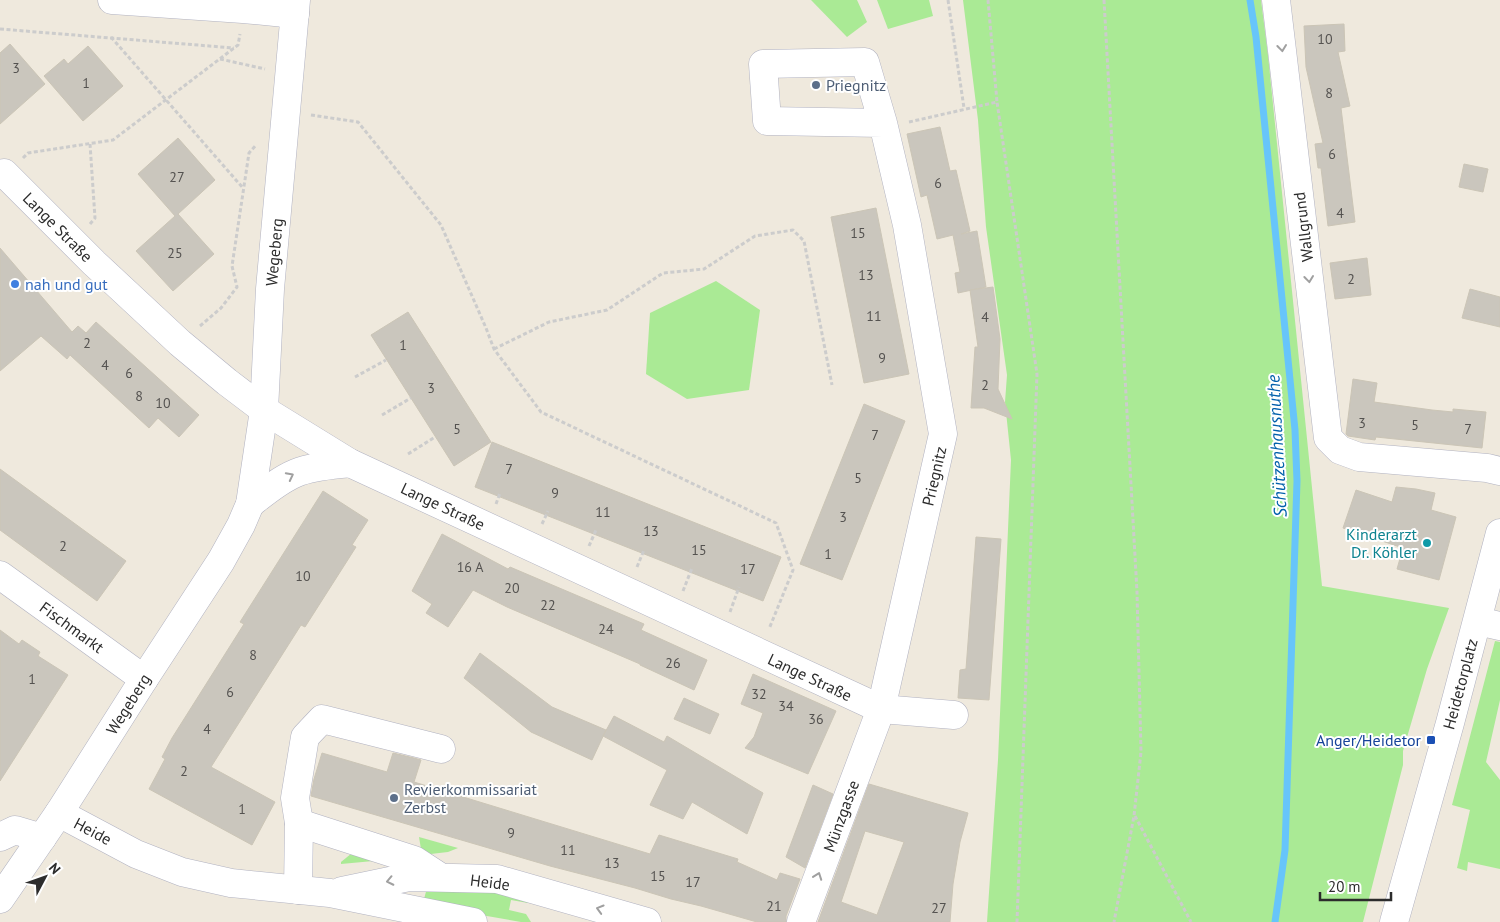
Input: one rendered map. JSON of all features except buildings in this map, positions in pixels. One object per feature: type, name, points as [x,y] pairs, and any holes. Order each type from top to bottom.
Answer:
[{"type":"street","points":[[112,0],[243,9],[296,7]]},
{"type":"street","name":"Wallgrund","points":[[1276,0],[1328,438],[1340,450],[1360,457],[1487,468],[1500,471]]},
{"type":"street","name":"Wegeberg","points":[[0,900],[59,813],[221,561],[241,525],[250,504],[264,410],[270,289],[296,7]]},
{"type":"street","name":"Priegnitz","points":[[881,709],[943,434],[907,225],[884,125]]},
{"type":"street","name":"Lange Straße","points":[[4,173],[74,244],[180,342],[264,410],[350,463],[881,709],[954,715]]},
{"type":"street","name":"Wegeberg","points":[[250,504],[282,480],[298,472],[350,463]]},
{"type":"street","name":"Heidetorplatz","points":[[1394,922],[1489,624],[1500,533]]},
{"type":"street","name":"Fischmarkt","points":[[0,575],[144,679]]},
{"type":"street","name":"Münzgasse","points":[[801,922],[881,709]]},
{"type":"street","points":[[298,890],[299,823],[295,798],[305,737],[322,719],[441,749]]},
{"type":"street","name":"Heide","points":[[59,813],[136,854],[182,872],[231,884],[330,893],[474,922]]},
{"type":"street","points":[[299,823],[414,860],[441,878]]},
{"type":"street","points":[[0,836],[15,830],[42,838]]},
{"type":"street","name":"Heide","points":[[330,893],[408,877],[497,879],[647,922]]},
{"type":"path","points":[[948,0],[964,108]]},
{"type":"path","points":[[988,0],[997,102],[1037,374],[1017,922]]},
{"type":"path","points":[[1104,0],[1137,592],[1141,752],[1134,816],[1114,922]]},
{"type":"path","points":[[4,173],[28,153],[113,140],[238,45],[243,9]]},
{"type":"path","points":[[0,29],[234,48]]},
{"type":"path","points":[[110,37],[244,188]]},
{"type":"path","points":[[220,59],[265,69],[264,79]]},
{"type":"path","points":[[884,125],[997,102]]},
{"type":"path","points":[[286,112],[358,122],[441,225],[494,349],[541,412],[776,523],[793,570],[759,653]]},
{"type":"path","points":[[180,342],[221,308],[237,288],[232,266],[248,153],[256,147],[257,137]]},
{"type":"path","points":[[74,244],[95,218],[90,144]]},
{"type":"path","points":[[494,349],[549,322],[607,310],[663,273],[704,269],[755,236],[793,230],[804,241],[832,386]]},
{"type":"path","points":[[355,377],[386,360]]},
{"type":"path","points":[[382,415],[411,398]]},
{"type":"path","points":[[408,454],[435,436]]},
{"type":"path","points":[[495,506],[500,492]]},
{"type":"path","points":[[542,525],[548,512]]},
{"type":"path","points":[[590,543],[596,530]]},
{"type":"path","points":[[639,563],[644,550]]},
{"type":"path","points":[[684,588],[692,568]]},
{"type":"path","points":[[733,606],[739,587]]},
{"type":"path","points":[[1134,816],[1190,922]]},
{"type":"green space","points":[[811,0],[857,0],[867,22],[847,37]]},
{"type":"green space","points":[[877,0],[929,0],[933,16],[888,29]]},
{"type":"green space","points":[[963,0],[1261,0],[1322,586],[1449,608],[1427,669],[1403,751],[1403,765],[1363,922],[987,922],[998,760],[1011,460],[1005,402],[1007,375],[986,227],[978,120]]},
{"type":"green space","points":[[716,281],[760,310],[749,390],[687,399],[646,374],[650,313]]},
{"type":"green space","points":[[1495,641],[1500,642],[1500,700],[1486,762],[1500,780],[1500,869],[1468,862],[1467,871],[1457,868],[1470,810],[1452,805]]},
{"type":"green space","points":[[419,837],[458,848],[448,852],[422,855]]},
{"type":"green space","points":[[357,849],[384,860],[341,864]]},
{"type":"green space","points":[[465,885],[539,898],[528,903],[511,900],[509,910],[526,914],[531,922],[458,911],[424,899],[427,888]]},
{"type":"waterway","name":"Schützenhausnuthe","points":[[1250,0],[1256,37],[1295,430],[1297,481],[1285,850],[1275,922]]},
{"type":"place","name":"Priegnitz","points":[[816,85]]},
{"type":"place","name":"nah und gut","points":[[15,284]]},
{"type":"place","name":"Kinderarzt Dr. Köhler","points":[[1427,543]]},
{"type":"place","name":"Anger/Heidetor","points":[[1431,740]]},
{"type":"place","name":"Revierkommissariat Zerbst","points":[[394,798]]}]
